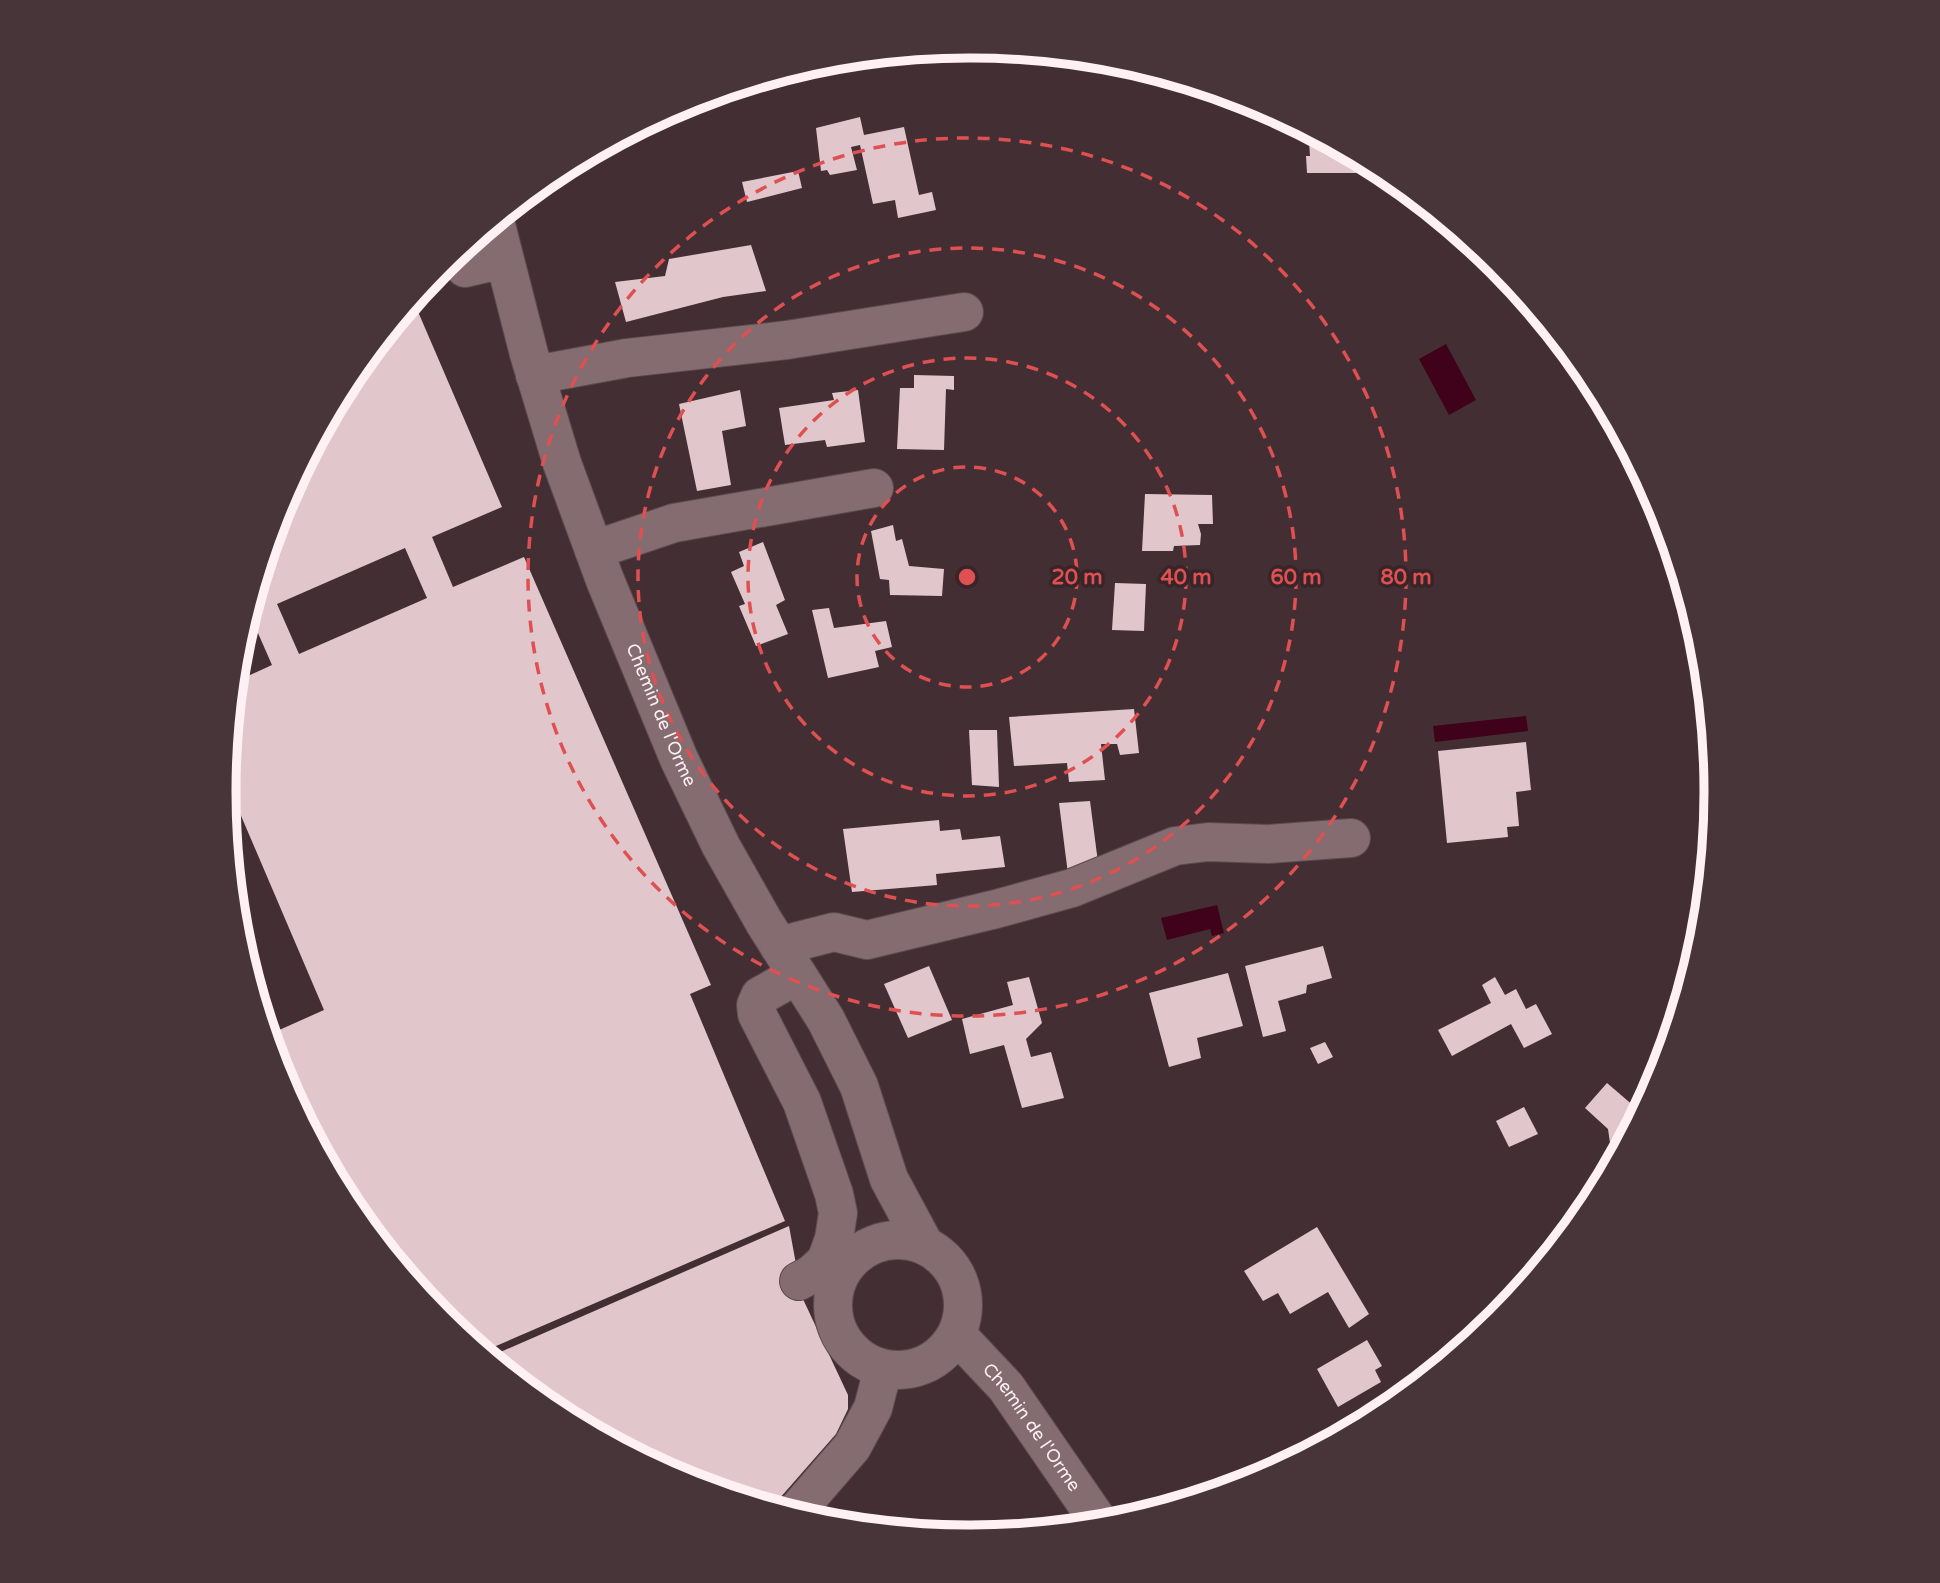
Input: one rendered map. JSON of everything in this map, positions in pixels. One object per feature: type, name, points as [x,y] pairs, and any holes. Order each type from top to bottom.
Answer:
[{"type":"street","name":"Chemin de l'Orme","points":[[497,231],[535,374],[562,463],[594,551],[679,759],[721,846],[826,1020],[859,1086],[889,1179],[923,1244]]},
{"type":"street","points":[[463,262],[465,268],[504,259]]},
{"type":"street","points":[[535,374],[627,358],[787,340],[964,312]]},
{"type":"street","points":[[594,551],[674,523],[874,488]]},
{"type":"street","points":[[799,1281],[812,1274],[826,1261],[834,1239],[838,1213],[802,1102],[757,1014],[756,1005],[760,996],[788,960],[834,932],[867,940],[996,909],[1072,888],[1175,846],[1208,842],[1268,844],[1351,838]]},
{"type":"street","name":"Chemin de l'Orme","points":[[877,1243],[889,1179]]},
{"type":"street","points":[[900,1240],[923,1244],[938,1253],[953,1270],[962,1291],[963,1313],[957,1335],[943,1352],[926,1365],[905,1371],[883,1369],[863,1362],[848,1348],[836,1330],[832,1309],[834,1288],[843,1269],[858,1253],[877,1243],[900,1240]]},
{"type":"street","name":"Chemin de l'Orme","points":[[957,1335],[1006,1387],[1094,1514]]},
{"type":"street","points":[[802,1505],[852,1447],[873,1408],[883,1369]]},
{"type":"shaded area","points":[[1446,344],[1476,400],[1449,415],[1419,359]]},
{"type":"shaded area","points":[[1526,716],[1528,731],[1435,742],[1433,726]]},
{"type":"shaded area","points":[[1217,905],[1224,933],[1212,936],[1210,929],[1167,940],[1161,918]]},
{"type":"building","points":[[860,117],[864,135],[904,127],[919,195],[932,192],[936,210],[898,218],[895,200],[873,204],[860,145],[851,147],[857,170],[830,175],[827,170],[821,171],[816,128]]},
{"type":"building","points":[[1309,141],[1360,170],[1360,173],[1307,173]]},
{"type":"building","points":[[798,171],[802,188],[747,202],[742,182]]},
{"type":"building","points":[[751,245],[766,291],[723,297],[626,322],[615,282],[665,276],[669,259]]},
{"type":"building","points":[[417,309],[502,507],[432,537],[453,587],[524,557],[711,985],[690,994],[785,1221],[492,1348],[418,1275],[360,1199],[335,1158],[312,1116],[277,1031],[324,1010],[239,811],[237,812],[238,744],[246,677],[272,665],[255,627],[275,556],[292,511],[312,467],[360,384]],"holes":[[[405,548],[427,598],[299,654],[277,604]]]},
{"type":"building","points":[[914,375],[954,376],[954,390],[946,389],[944,450],[897,449],[900,388],[914,388]]},
{"type":"building","points":[[740,390],[746,426],[722,431],[731,485],[697,491],[679,404]]},
{"type":"building","points":[[858,390],[865,442],[827,447],[825,440],[785,445],[779,408],[834,400],[832,393]]},
{"type":"building","points":[[1145,494],[1212,495],[1213,524],[1198,524],[1200,545],[1174,546],[1173,551],[1142,551]]},
{"type":"building","points":[[893,525],[896,541],[902,539],[909,566],[944,569],[942,596],[890,595],[889,580],[880,579],[871,531]]},
{"type":"building","points":[[763,542],[785,600],[776,605],[788,634],[756,646],[739,606],[745,604],[731,572],[744,566],[739,552]]},
{"type":"building","points":[[1115,583],[1146,584],[1144,631],[1112,630]]},
{"type":"building","points":[[829,608],[834,628],[886,621],[892,647],[875,651],[879,667],[828,678],[812,610]]},
{"type":"building","points":[[1134,709],[1139,753],[1120,755],[1117,744],[1101,744],[1105,780],[1069,782],[1067,763],[1014,766],[1009,717]]},
{"type":"building","points":[[969,730],[997,730],[999,787],[972,785]]},
{"type":"building","points":[[1526,742],[1531,790],[1516,792],[1519,826],[1507,827],[1508,837],[1447,843],[1438,751]]},
{"type":"building","points":[[1090,801],[1099,870],[1068,874],[1059,803]]},
{"type":"building","points":[[939,820],[940,831],[960,829],[962,840],[1000,836],[1005,867],[936,874],[937,885],[852,892],[843,829]]},
{"type":"building","points":[[1323,946],[1332,978],[1307,985],[1306,993],[1278,1001],[1286,1031],[1263,1037],[1245,966]]},
{"type":"building","points":[[929,966],[952,1020],[908,1038],[884,984]]},
{"type":"building","points":[[1228,973],[1243,1026],[1197,1038],[1201,1058],[1169,1067],[1149,993]]},
{"type":"building","points":[[1029,977],[1042,1023],[1026,1039],[1031,1057],[1051,1052],[1064,1098],[1022,1108],[1004,1045],[970,1054],[962,1019],[1013,1005],[1007,982]]},
{"type":"building","points":[[1495,977],[1505,995],[1516,989],[1526,1009],[1536,1004],[1552,1034],[1524,1048],[1511,1024],[1452,1056],[1438,1030],[1491,1003],[1482,985]]},
{"type":"building","points":[[1325,1042],[1333,1057],[1318,1064],[1310,1048]]},
{"type":"building","points":[[1607,1083],[1633,1105],[1611,1148],[1608,1129],[1585,1108]]},
{"type":"building","points":[[1524,1107],[1538,1134],[1509,1147],[1496,1121]]},
{"type":"building","points":[[789,1226],[802,1297],[848,1395],[848,1409],[836,1434],[779,1500],[734,1486],[645,1450],[562,1402],[498,1353]]},
{"type":"building","points":[[1317,1227],[1369,1314],[1349,1328],[1328,1292],[1290,1314],[1278,1293],[1263,1301],[1244,1271]]},
{"type":"building","points":[[1367,1340],[1382,1366],[1375,1370],[1381,1382],[1338,1407],[1317,1369]]}]
